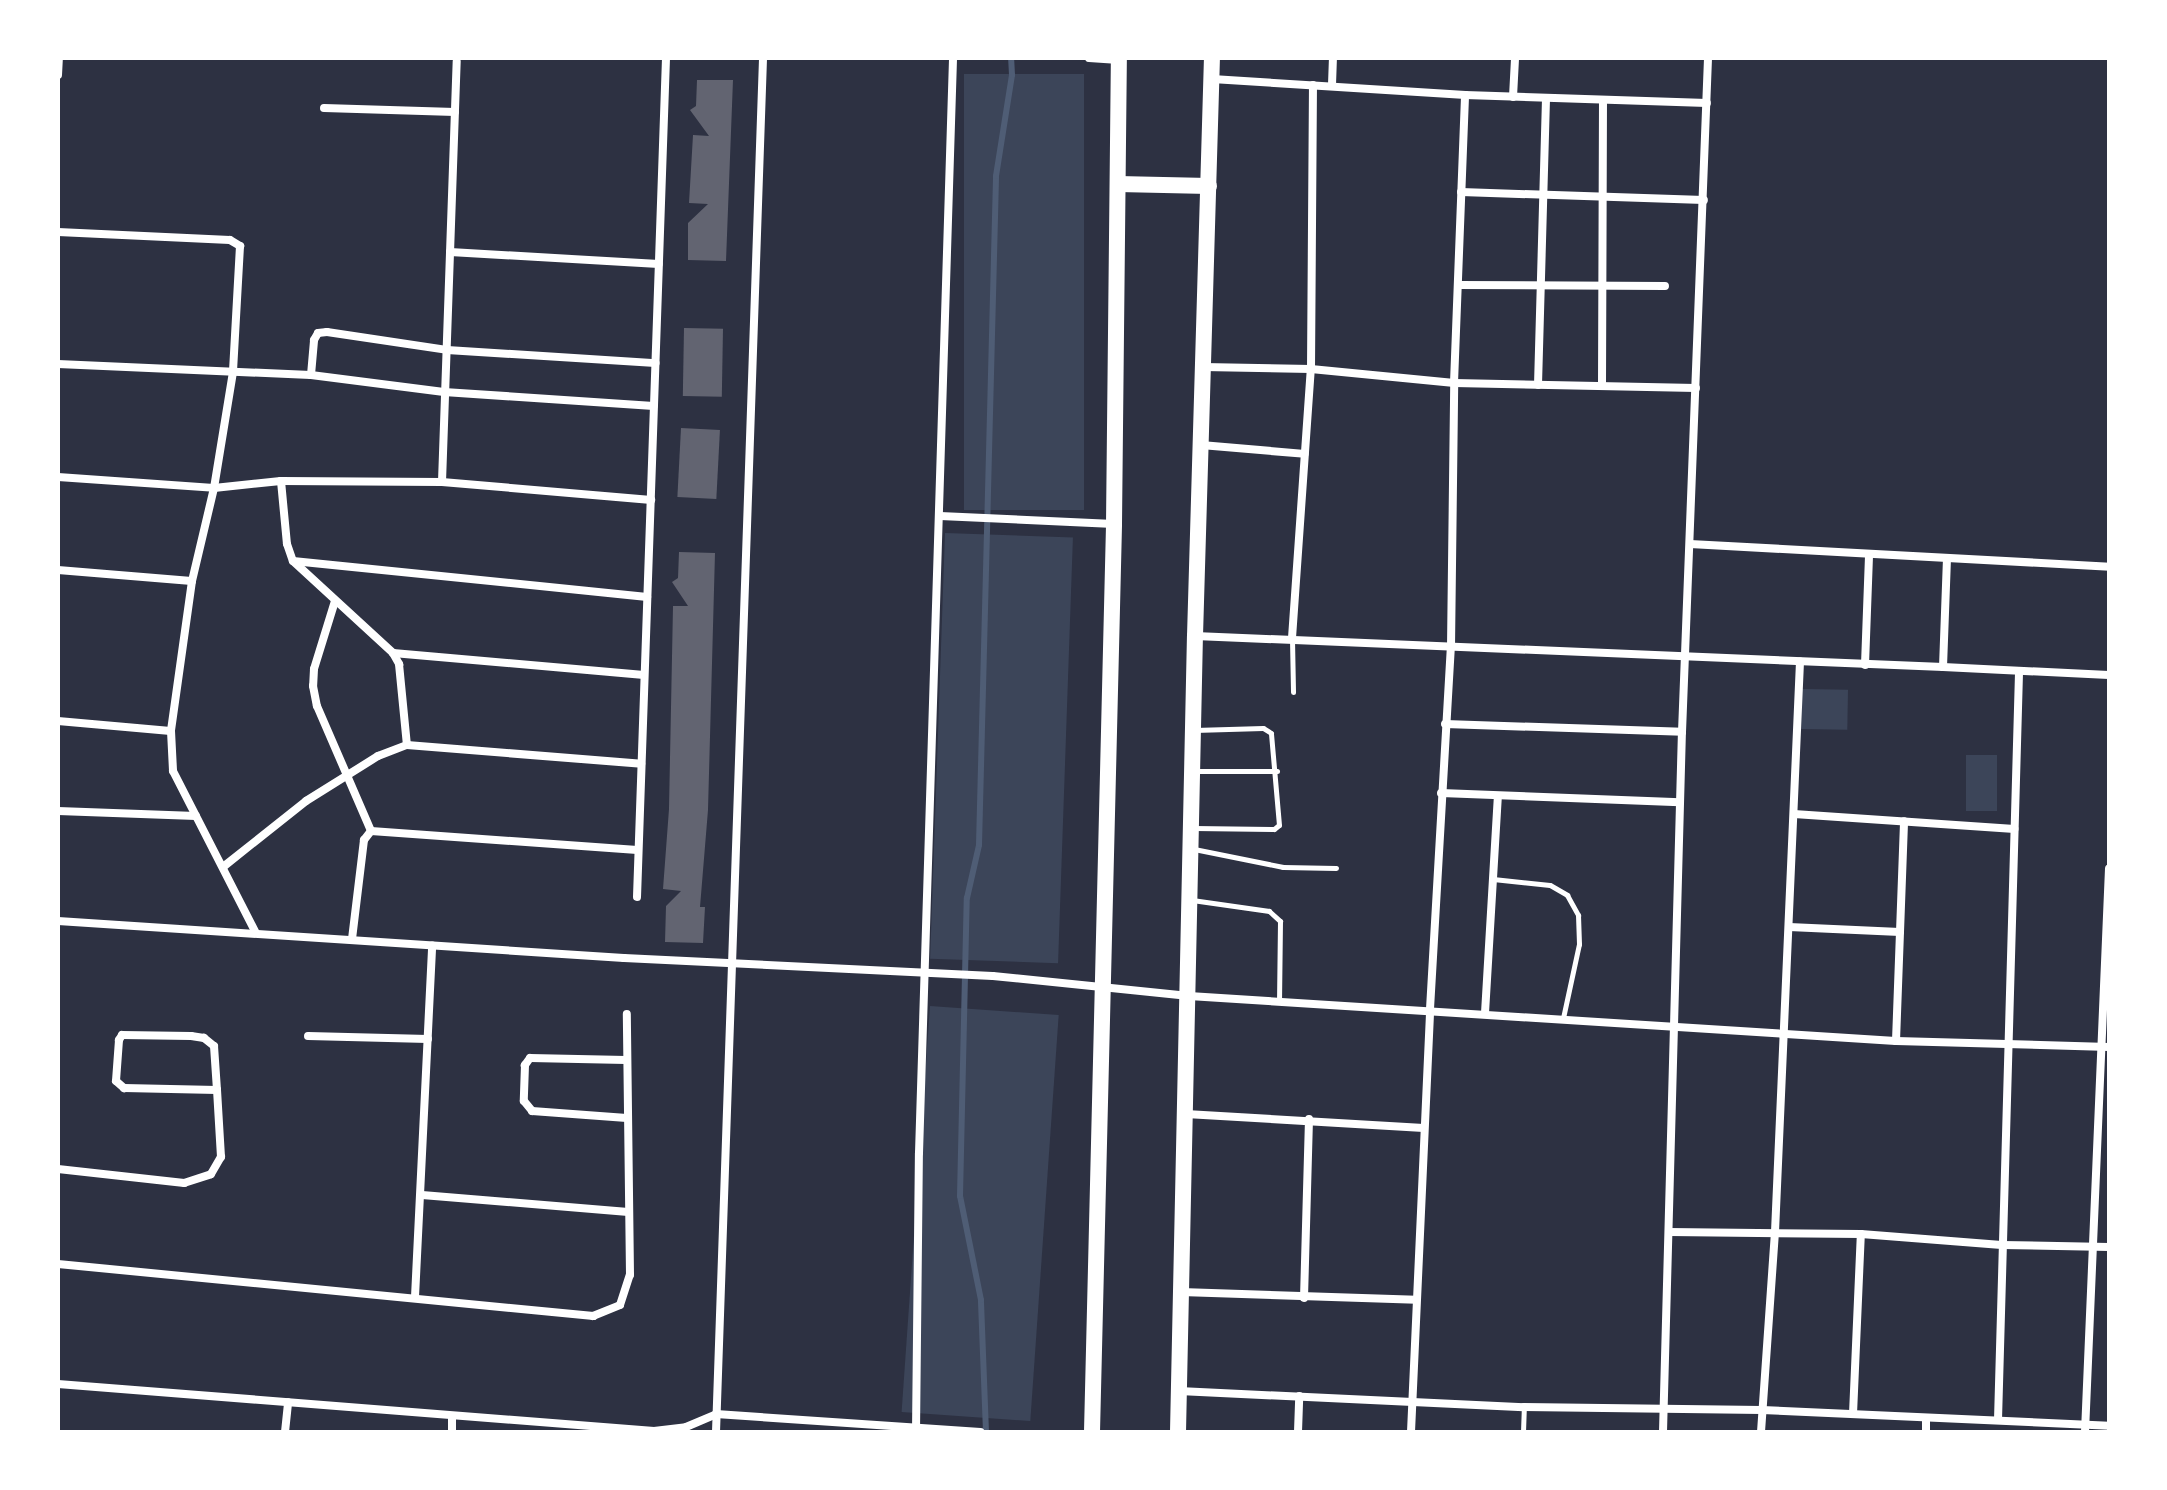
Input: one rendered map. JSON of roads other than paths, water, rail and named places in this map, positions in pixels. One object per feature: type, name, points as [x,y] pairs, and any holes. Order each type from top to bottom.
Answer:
[{"type":"main road","points":[[1178,1432],[1193,849],[1195,636],[1212,58]]},
{"type":"main road","points":[[1092,1432],[1100,987],[1114,524],[1119,59]]},
{"type":"main road","points":[[1118,184],[1209,186]]},
{"type":"street","points":[[58,75],[59,58]]},
{"type":"street","points":[[637,897],[666,58]]},
{"type":"street","points":[[716,1432],[727,1185],[730,964],[763,58]]},
{"type":"street","points":[[916,1430],[925,974],[953,58]]},
{"type":"street","points":[[1089,58],[1119,59]]},
{"type":"street","points":[[1332,85],[1333,58]]},
{"type":"street","points":[[1513,97],[1515,58]]},
{"type":"street","points":[[1663,1432],[1682,732],[1708,58]]},
{"type":"street","points":[[442,482],[457,61]]},
{"type":"street","points":[[1212,79],[1465,95],[1707,103]]},
{"type":"street","points":[[1292,638],[1311,369],[1313,85]]},
{"type":"street","points":[[1411,1432],[1441,793],[1451,647],[1454,383],[1465,95]]},
{"type":"street","points":[[1538,385],[1546,98]]},
{"type":"street","points":[[1602,386],[1603,100]]},
{"type":"street","points":[[324,108],[455,112]]},
{"type":"street","points":[[1461,192],[1704,200]]},
{"type":"street","points":[[58,232],[237,241],[240,246],[233,372],[214,488],[192,581],[171,731],[173,771],[256,933]]},
{"type":"street","points":[[450,252],[659,264]]},
{"type":"street","points":[[1458,285],[1665,286]]},
{"type":"street","points":[[311,375],[314,340],[318,333],[327,332],[447,350],[656,363]]},
{"type":"street","points":[[58,364],[311,375],[444,392],[654,406]]},
{"type":"street","points":[[1203,367],[1311,369],[1454,383],[1696,388]]},
{"type":"street","points":[[1200,445],[1305,454]]},
{"type":"street","points":[[58,477],[214,488],[281,481],[442,482],[651,500]]},
{"type":"street","points":[[281,481],[287,544],[293,561],[393,653],[399,664],[407,745]]},
{"type":"street","points":[[940,516],[1114,524]]},
{"type":"street","points":[[1690,544],[2109,567]]},
{"type":"street","points":[[1865,665],[1869,554]]},
{"type":"street","points":[[1943,667],[1947,558]]},
{"type":"street","points":[[293,561],[647,597]]},
{"type":"street","points":[[58,570],[192,581]]},
{"type":"street","points":[[335,601],[314,669],[313,686],[317,706],[371,831]]},
{"type":"street","points":[[1195,636],[2109,675]]},
{"type":"street","points":[[393,653],[644,675]]},
{"type":"street","points":[[1761,1432],[1775,1232],[1800,662]]},
{"type":"street","points":[[1998,1420],[2019,671]]},
{"type":"street","points":[[58,721],[171,731]]},
{"type":"street","points":[[1445,724],[1682,732]]},
{"type":"street","points":[[223,867],[306,801],[378,756],[407,745],[641,764]]},
{"type":"street","points":[[1441,793],[1680,802]]},
{"type":"street","points":[[1485,1013],[1498,797]]},
{"type":"street","points":[[58,811],[196,816]]},
{"type":"street","points":[[1794,814],[2014,829]]},
{"type":"street","points":[[1896,1041],[1904,821]]},
{"type":"street","points":[[371,831],[637,850]]},
{"type":"street","points":[[352,939],[364,840],[371,831]]},
{"type":"street","points":[[2085,1429],[2105,1047],[2109,869]]},
{"type":"street","points":[[58,921],[730,964],[993,976],[1189,996],[1430,1009],[1676,1028],[1896,1041],[2105,1047]]},
{"type":"street","points":[[1789,927],[1900,932]]},
{"type":"street","points":[[415,1297],[432,945]]},
{"type":"street","points":[[58,1264],[593,1316],[620,1305],[630,1275],[627,1014]]},
{"type":"street","points":[[58,1169],[184,1183],[211,1174],[221,1157],[217,1090],[214,1046],[204,1038],[122,1035],[116,1081],[124,1088],[217,1090]]},
{"type":"street","points":[[308,1036],[428,1039]]},
{"type":"street","points":[[626,1060],[530,1058],[525,1065],[524,1101],[532,1111],[627,1118]]},
{"type":"street","points":[[1186,1114],[1424,1128]]},
{"type":"street","points":[[1304,1298],[1309,1119]]},
{"type":"street","points":[[422,1195],[628,1212]]},
{"type":"street","points":[[1669,1232],[1861,1234],[2002,1245],[2109,1247]]},
{"type":"street","points":[[1853,1414],[1861,1234]]},
{"type":"street","points":[[1181,1292],[1416,1300]]},
{"type":"street","points":[[58,1384],[654,1431],[686,1427],[716,1414],[980,1432]]},
{"type":"street","points":[[1179,1391],[1524,1407],[1762,1410],[1998,1420],[2085,1429],[2109,1426]]},
{"type":"street","points":[[1298,1432],[1299,1396]]},
{"type":"street","points":[[285,1432],[288,1402]]},
{"type":"street","points":[[452,1417],[452,1432]]},
{"type":"street","points":[[1926,1418],[1926,1432]]},
{"type":"lane","points":[[1292,638],[1293,692]]},
{"type":"lane","points":[[1193,828],[1274,829],[1279,825],[1277,771],[1271,733],[1263,728],[1194,730]]},
{"type":"lane","points":[[1193,771],[1277,771]]},
{"type":"lane","points":[[1193,849],[1283,867],[1336,868]]},
{"type":"lane","points":[[1493,879],[1550,885],[1567,895],[1578,915],[1579,944],[1563,1018]]},
{"type":"lane","points":[[1191,900],[1269,911],[1280,921],[1279,1001]]},
{"type":"lane","points":[[1523,1432],[1524,1407]]},
{"type":"waterway","points":[[986,1432],[981,1300],[960,1196],[967,898],[979,845],[996,176],[1012,75],[1011,58]]}]
